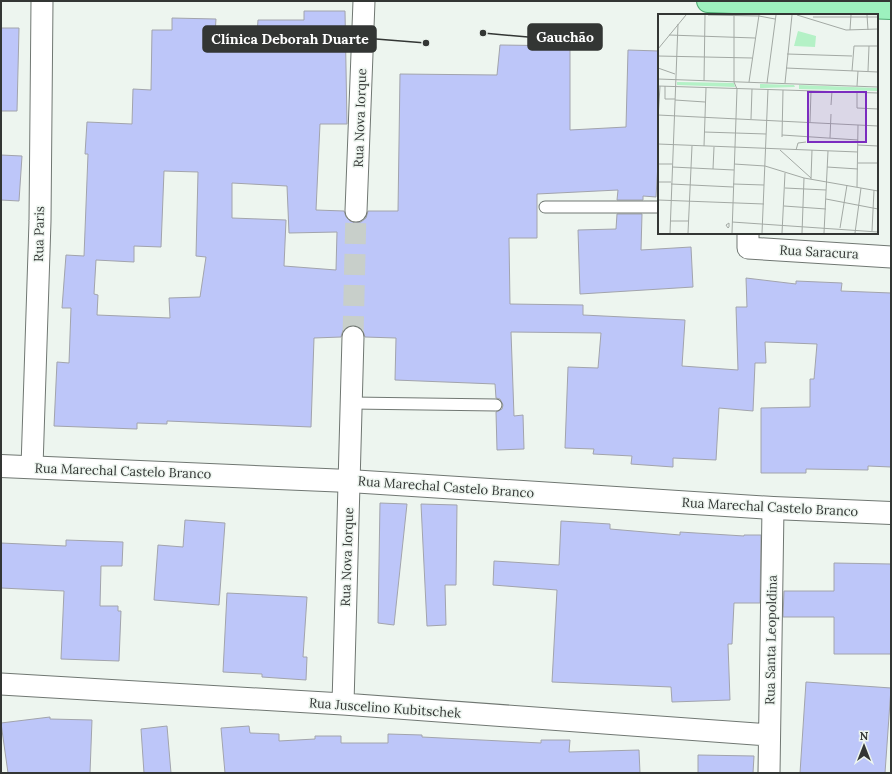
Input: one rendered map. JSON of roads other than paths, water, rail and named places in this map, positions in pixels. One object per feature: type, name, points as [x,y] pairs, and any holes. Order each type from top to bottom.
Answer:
[{"type":"main road","points":[[708,1],[750,9],[891,8]]},
{"type":"street","name":"Rua Paris","points":[[32,468],[40,221],[42,1]]},
{"type":"street","name":"Rua Nova Iorque","points":[[356,211],[364,1]]},
{"type":"street","name":"Rua Saracura","points":[[748,241],[891,257]]},
{"type":"street","name":"Rua Nova Iorque","points":[[343,704],[353,337]]},
{"type":"street","name":"Rua Marechal Castelo Branco","points":[[1,466],[349,481],[773,508],[891,513]]},
{"type":"street","name":"Rua Santa Leopoldina","points":[[769,773],[773,508]]},
{"type":"street","name":"Rua Juscelino Kubitschek","points":[[1,684],[343,704],[769,735]]},
{"type":"lane","points":[[546,207],[658,208]]},
{"type":"lane","points":[[352,403],[496,405]]},
{"type":"tunnel","points":[[353,337],[356,211]]},
{"type":"place","name":"Gauchão","points":[[483,33]]},
{"type":"place","name":"Clínica Deborah Duarte","points":[[426,43]]}]
